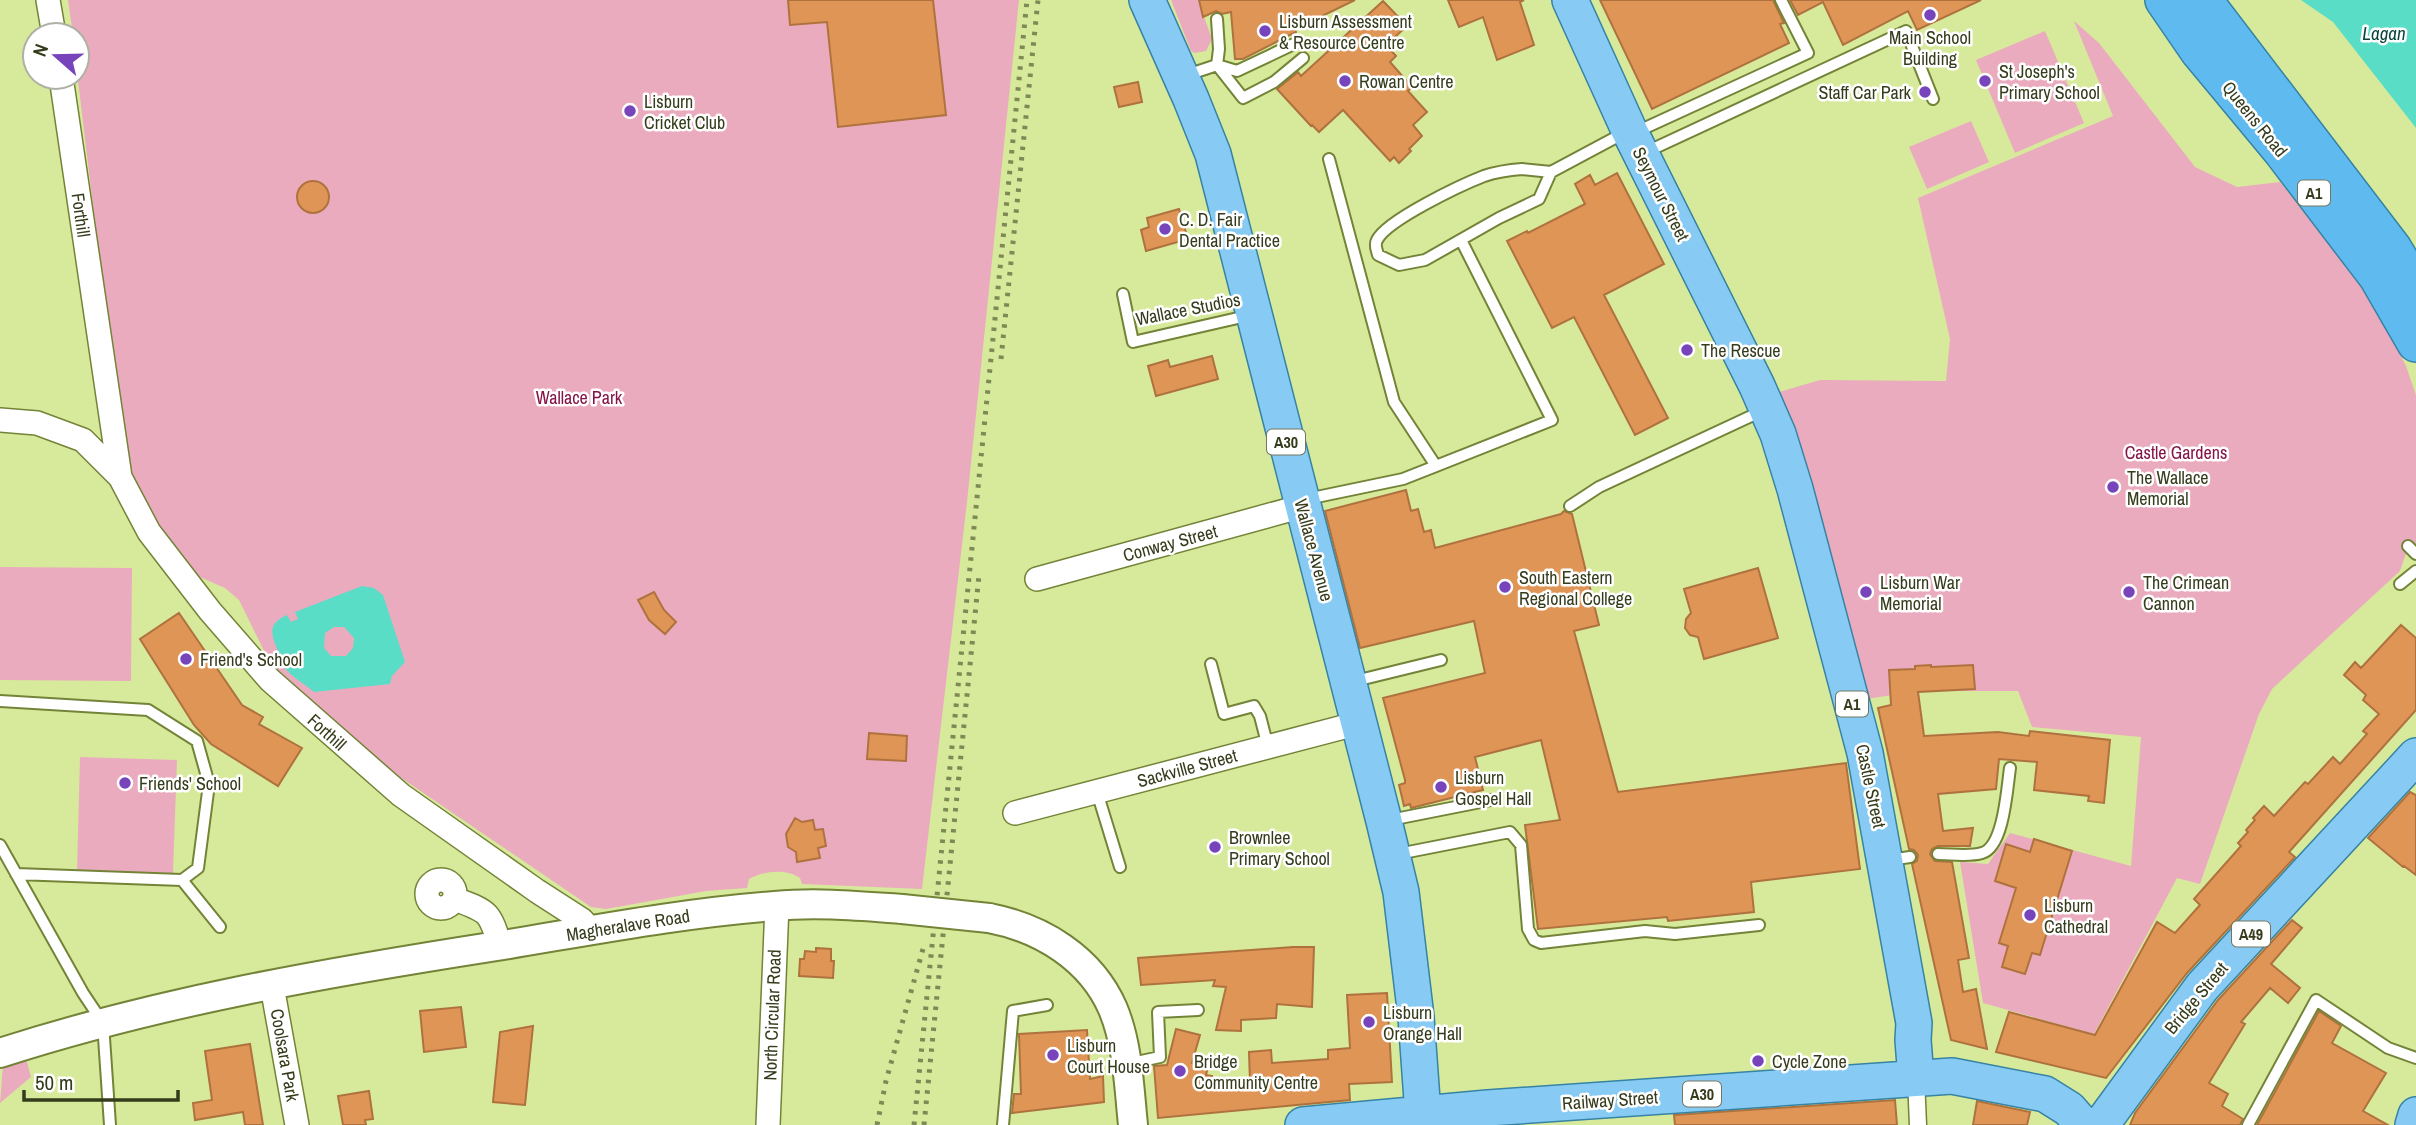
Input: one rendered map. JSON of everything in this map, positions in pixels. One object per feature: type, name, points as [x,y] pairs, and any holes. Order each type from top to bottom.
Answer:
[{"type":"highway","name":"Queens Road","points":[[2164,0],[2199,51],[2281,151],[2378,277],[2416,343]]},
{"type":"highway","name":"Queens Road","points":[[2203,0],[2393,249],[2416,287]]},
{"type":"main road","name":"Wallace Avenue","points":[[1147,0],[1213,154],[1342,639],[1349,683],[1401,892],[1411,967],[1423,1114]]},
{"type":"main road","name":"Seymour Street","points":[[1570,0],[1634,140],[1762,397]]},
{"type":"main road","name":"Castle Street","points":[[1762,397],[1795,489],[1864,753],[1898,859],[1916,1078]]},
{"type":"main road","name":"Bridge Street","points":[[2101,1125],[2202,987],[2416,756]]},
{"type":"main road","points":[[1914,1031],[1952,1076]]},
{"type":"main road","name":"Railway Street","points":[[1303,1125],[1423,1114],[1489,1117],[1952,1076],[2045,1094],[2069,1109],[2082,1125]]},
{"type":"main road","points":[[2413,1125],[2416,1115]]},
{"type":"street","points":[[48,0],[52,21]]},
{"type":"street","name":"Forthill","points":[[63,91],[120,477]]},
{"type":"street","name":"Forthill","points":[[0,420],[37,423],[83,440],[120,477],[149,532],[210,611],[270,680],[401,795],[582,920],[591,930]]},
{"type":"street","name":"Conway Street","points":[[1037,579],[1306,511]]},
{"type":"street","name":"Sackville Street","points":[[1011,814],[1359,723]]},
{"type":"street","points":[[455,899],[482,909],[491,918],[500,945]]},
{"type":"street","name":"Magheralave Road","points":[[0,1053],[103,1023],[272,986],[591,930],[777,905],[902,909],[1016,923],[1065,949],[1103,989],[1113,1009],[1127,1063],[1131,1123]]},
{"type":"street","name":"North Circular Road","points":[[768,1125],[777,905]]},
{"type":"street","name":"Coolsara Park","points":[[272,986],[298,1125]]},
{"type":"street","name":"A1","points":[[1916,1078],[1918,1125]]},
{"type":"lane","points":[[1634,140],[1808,53],[1781,0]]},
{"type":"lane","points":[[1217,19],[1217,65],[1243,98],[1274,82],[1303,58]]},
{"type":"lane","points":[[1551,173],[1539,199],[1425,260],[1399,265],[1378,256],[1375,245],[1377,238],[1395,220],[1483,177],[1504,170],[1521,169],[1551,173],[1906,31],[1933,99]]},
{"type":"lane","points":[[1181,77],[1217,65],[1237,71],[1294,44]]},
{"type":"lane","points":[[1329,159],[1394,402],[1436,466]]},
{"type":"lane","points":[[1306,511],[1403,479],[1552,420],[1461,240]]},
{"type":"lane","points":[[1351,242],[1375,245]]},
{"type":"lane","name":"Wallace Studios","points":[[1123,294],[1133,342],[1254,314]]},
{"type":"lane","points":[[1570,506],[1599,487],[1762,397]]},
{"type":"lane","points":[[2400,584],[2416,571]]},
{"type":"lane","points":[[1349,683],[1441,660]]},
{"type":"lane","points":[[1211,664],[1224,713],[1254,706],[1260,716],[1268,747]]},
{"type":"lane","points":[[0,701],[148,710],[197,741],[209,784],[198,868],[182,880],[16,874]]},
{"type":"lane","points":[[1938,855],[1983,853],[1992,847],[2001,828],[2010,768]]},
{"type":"lane","points":[[1097,792],[1120,867]]},
{"type":"lane","points":[[1384,821],[1491,800]]},
{"type":"lane","points":[[1392,856],[1510,832],[1521,845],[1528,929],[1534,940],[1541,943],[1645,931],[1675,934],[1759,925]]},
{"type":"lane","points":[[0,845],[83,993],[103,1023],[110,1125]]},
{"type":"lane","points":[[182,880],[220,927]]},
{"type":"lane","points":[[2248,1125],[2316,1000],[2388,1048],[2416,1058]]},
{"type":"lane","points":[[1003,1125],[1013,1011],[1047,1005]]},
{"type":"lane","points":[[1127,1063],[1160,1057],[1158,1012],[1198,1010]]},
{"type":"green space","name":"Wallace Park","points":[[68,0],[1019,0],[967,502],[922,889],[802,884],[800,878],[794,875],[774,872],[749,879],[747,888],[706,891],[606,909],[591,907],[372,758],[277,677],[239,600],[225,588],[193,574],[155,530],[125,474],[79,91],[91,91],[91,21],[71,21]]},
{"type":"green space","points":[[1171,0],[1198,0],[1212,39],[1206,51],[1191,51]]},
{"type":"green space","name":"Castle Gardens","points":[[2074,21],[2099,43],[2195,167],[2237,187],[2280,182],[2351,271],[2381,317],[2406,366],[2416,395],[2416,547],[2409,545],[2400,571],[2272,689],[2259,714],[2200,884],[2177,878],[2094,1034],[1983,1003],[1960,862],[1988,864],[2010,833],[2131,866],[2141,737],[2032,727],[2018,691],[1920,691],[1866,699],[1779,392],[1820,380],[1946,381],[1950,339],[1918,198],[2113,116]]},
{"type":"green space","points":[[2045,31],[2084,123],[2015,153],[1976,60]]},
{"type":"green space","points":[[1971,121],[1989,162],[1927,189],[1909,147]]},
{"type":"green space","points":[[0,567],[132,568],[131,681],[0,680]]},
{"type":"green space","points":[[80,757],[177,760],[173,873],[77,871]]},
{"type":"green space","points":[[26,1058],[31,1077],[0,1103],[3,1065]]},
{"type":"water","name":"Lagan","points":[[2301,0],[2416,0],[2416,128],[2333,22]]},
{"type":"water","points":[[362,586],[374,588],[383,595],[405,662],[392,676],[390,684],[314,692],[284,667],[274,639],[272,630],[276,622],[287,615],[291,622],[298,619],[295,612]],"holes":[[[334,627],[344,627],[354,638],[353,648],[346,656],[331,656],[324,648],[325,633]]]},
{"type":"building","points":[[788,0],[933,0],[946,115],[838,127],[827,22],[790,25]]},
{"type":"building","name":"Lisburn Assessment & Resource Centre","points":[[1199,0],[1355,0],[1295,29],[1296,32],[1243,59],[1235,59],[1231,12],[1222,14],[1216,11],[1203,17]]},
{"type":"building","points":[[1448,0],[1524,0],[1520,2],[1534,45],[1497,60],[1483,17],[1459,27]]},
{"type":"building","points":[[1600,0],[1773,0],[1784,23],[1780,24],[1789,43],[1652,109]]},
{"type":"building","points":[[1790,0],[1981,0],[1917,30],[1908,11],[1843,45],[1823,2],[1798,15]]},
{"type":"building","name":"Rowan Centre","points":[[1383,1],[1407,26],[1386,45],[1396,56],[1390,62],[1412,87],[1408,91],[1427,112],[1413,125],[1422,136],[1399,163],[1394,157],[1390,161],[1343,110],[1319,132],[1277,89],[1298,72],[1301,76]]},
{"type":"building","points":[[1138,82],[1142,102],[1119,107],[1114,87]]},
{"type":"building","points":[[1617,173],[1664,264],[1604,295],[1668,418],[1635,435],[1574,317],[1552,328],[1507,241],[1585,204],[1575,184],[1590,175],[1595,185]]},
{"type":"building","points":[[313,181],[324,186],[329,197],[324,208],[313,213],[302,208],[297,197],[302,186]]},
{"type":"building","name":"C. D. Fair Dental Practice","points":[[1179,209],[1188,239],[1146,251],[1141,230],[1149,227],[1147,218]]},
{"type":"building","points":[[1212,356],[1218,379],[1156,396],[1148,366],[1168,360],[1170,367]]},
{"type":"building","points":[[1406,490],[1411,511],[1418,509],[1424,532],[1431,530],[1435,548],[1564,511],[1572,514],[1599,625],[1574,631],[1618,792],[1846,763],[1860,869],[1751,882],[1754,912],[1668,921],[1667,917],[1538,929],[1525,825],[1560,820],[1541,740],[1475,757],[1483,790],[1411,808],[1410,804],[1404,806],[1399,785],[1405,783],[1405,780],[1383,698],[1485,673],[1474,621],[1360,648],[1325,511]]},
{"type":"building","points":[[1758,568],[1778,638],[1704,659],[1698,637],[1690,635],[1685,628],[1686,619],[1691,613],[1684,589]]},
{"type":"building","points":[[654,592],[664,610],[676,622],[665,634],[649,620],[638,600]]},
{"type":"building","points":[[179,613],[242,705],[263,717],[259,724],[302,748],[278,786],[211,744],[194,725],[140,639]]},
{"type":"building","points":[[2401,625],[2416,638],[2416,710],[2289,852],[2295,857],[2187,973],[2106,1078],[1996,1052],[2009,1012],[2095,1035],[2157,922],[2175,933],[2200,905],[2194,899],[2241,846],[2238,843],[2248,832],[2246,830],[2255,820],[2253,818],[2264,806],[2274,816],[2305,782],[2308,784],[2333,757],[2340,764],[2367,734],[2363,731],[2379,714],[2363,700],[2366,695],[2344,675],[2355,662],[2361,668]]},
{"type":"building","points":[[1931,665],[1973,665],[1975,689],[1918,692],[1924,736],[1998,732],[2029,736],[2030,731],[2110,740],[2104,803],[2088,801],[2089,796],[2034,790],[2037,762],[1999,759],[1996,789],[1938,794],[1943,831],[1973,828],[1970,846],[1938,846],[1932,849],[1930,854],[1935,861],[1952,862],[1969,958],[1958,960],[1963,992],[1976,989],[1987,1049],[1951,1040],[1912,864],[1917,861],[1918,855],[1909,849],[1878,708],[1891,705],[1889,670]]},
{"type":"building","points":[[869,733],[907,736],[906,761],[867,759]]},
{"type":"building","points":[[2410,792],[2416,795],[2416,875],[2368,838]]},
{"type":"building","points":[[795,818],[802,822],[813,820],[815,830],[823,829],[826,846],[818,848],[820,858],[797,862],[796,852],[788,847],[786,834]]},
{"type":"building","name":"Lisburn Cathedral","points":[[2034,839],[2072,851],[2040,955],[2032,953],[2025,974],[2002,967],[2008,946],[1999,943],[2016,888],[1995,881],[2006,844],[2030,852]]},
{"type":"building","points":[[2292,920],[2302,928],[2271,964],[2300,988],[2288,1003],[2270,988],[2241,1022],[2245,1024],[2209,1083],[2228,1094],[2222,1106],[2243,1119],[2240,1125],[2130,1125],[2135,1113],[2218,1000]]},
{"type":"building","points":[[1314,947],[1312,1007],[1277,1004],[1276,1018],[1241,1020],[1241,1031],[1216,1030],[1226,987],[1213,986],[1215,980],[1141,985],[1138,958]]},
{"type":"building","points":[[816,948],[831,949],[831,961],[834,961],[833,978],[799,976],[800,959],[804,959],[805,951],[816,952]]},
{"type":"building","points":[[1387,993],[1392,1082],[1349,1084],[1350,1100],[1158,1118],[1154,1066],[1167,1065],[1176,1029],[1200,1035],[1192,1063],[1208,1067],[1206,1075],[1212,1076],[1210,1086],[1250,1082],[1249,1052],[1271,1050],[1272,1063],[1328,1059],[1328,1050],[1350,1048],[1347,995]]},
{"type":"building","points":[[461,1007],[466,1047],[424,1052],[420,1011]]},
{"type":"building","points":[[2319,1011],[2341,1026],[2332,1043],[2386,1073],[2363,1111],[2388,1125],[2257,1125]]},
{"type":"building","points":[[533,1026],[525,1105],[493,1102],[500,1032]]},
{"type":"building","name":"Lisburn Court House","points":[[1087,1030],[1090,1079],[1103,1076],[1104,1102],[1012,1113],[1014,1094],[1021,1094],[1019,1034]]},
{"type":"building","points":[[250,1044],[263,1125],[245,1125],[243,1112],[195,1120],[193,1103],[212,1100],[205,1051]]},
{"type":"building","points":[[369,1091],[373,1119],[365,1120],[366,1125],[343,1125],[338,1096]]},
{"type":"building","points":[[1895,1100],[1897,1125],[1675,1125],[1674,1115]]},
{"type":"building","points":[[1977,1101],[2030,1112],[2027,1125],[1973,1125]]},
{"type":"railway","points":[[914,1125],[1027,0]]},
{"type":"railway","points":[[1001,359],[1038,0]]},
{"type":"railway","points":[[924,1125],[979,575]]},
{"type":"railway","points":[[877,1125],[886,1081],[923,949]]},
{"type":"place","name":"Main School Building","points":[[1930,15]]},
{"type":"place","name":"Lisburn Assessment & Resource Centre","points":[[1265,31]]},
{"type":"place","name":"Rowan Centre","points":[[1345,81]]},
{"type":"place","name":"St Joseph's Primary School","points":[[1985,81]]},
{"type":"place","name":"Staff Car Park","points":[[1925,92]]},
{"type":"place","name":"Lisburn Cricket Club","points":[[630,111]]},
{"type":"place","name":"C. D. Fair Dental Practice","points":[[1165,229]]},
{"type":"place","name":"The Rescue","points":[[1687,350]]},
{"type":"place","name":"The Wallace Memorial","points":[[2113,487]]},
{"type":"place","name":"South Eastern Regional College","points":[[1505,587]]},
{"type":"place","name":"Lisburn War Memorial","points":[[1866,592]]},
{"type":"place","name":"The Crimean Cannon","points":[[2129,592]]},
{"type":"place","name":"Friend's School","points":[[186,659]]},
{"type":"place","name":"Friends' School","points":[[125,783]]},
{"type":"place","name":"Lisburn Gospel Hall","points":[[1441,787]]},
{"type":"place","name":"Brownlee Primary School","points":[[1215,847]]},
{"type":"place","name":"Lisburn Cathedral","points":[[2030,915]]},
{"type":"place","name":"Lisburn Orange Hall","points":[[1369,1022]]},
{"type":"place","name":"Lisburn Court House","points":[[1053,1055]]},
{"type":"place","name":"Cycle Zone","points":[[1758,1061]]},
{"type":"place","name":"Bridge Community Centre","points":[[1180,1071]]}]
